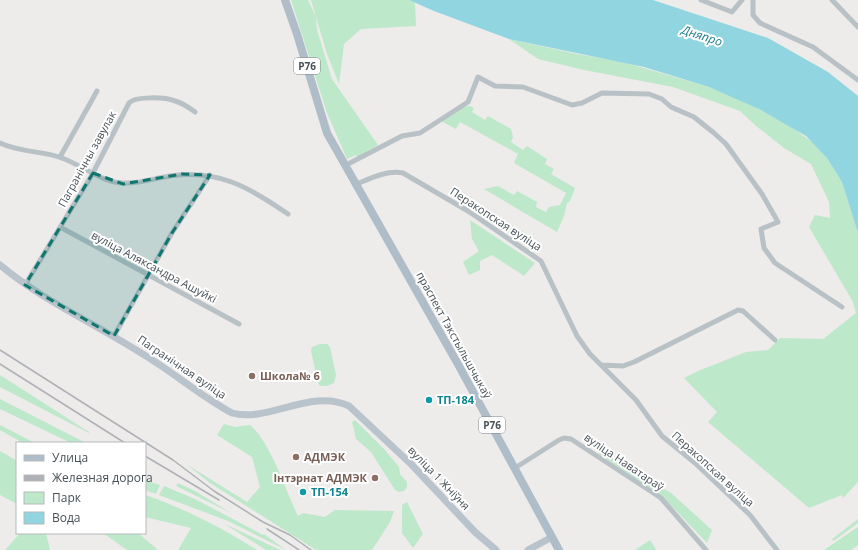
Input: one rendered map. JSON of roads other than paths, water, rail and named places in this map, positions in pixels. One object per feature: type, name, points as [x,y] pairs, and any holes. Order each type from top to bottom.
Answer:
[{"type":"main road","name":"праспект Тэкстыльшчыкаў","points":[[285,0],[297,34],[327,133],[357,184],[559,550]]},
{"type":"main road","name":"Пагранічная вуліца","points":[[0,264],[25,285],[62,309],[114,336],[232,412],[247,414],[310,402],[333,401],[349,406],[366,421]]},
{"type":"main road","name":"вуліца 1 Жніўня","points":[[366,421],[411,464],[475,532],[496,550]]},
{"type":"main road","points":[[528,550],[552,537]]},
{"type":"street","points":[[701,0],[732,12],[742,0]]},
{"type":"street","points":[[753,0],[753,15],[760,23],[813,47],[858,80]]},
{"type":"street","points":[[832,0],[858,27]]},
{"type":"street","points":[[346,165],[402,136],[420,133],[468,102],[478,77],[495,86],[523,87],[572,104],[582,103],[602,93],[649,94],[662,99],[671,108],[694,117],[714,132],[726,144],[762,194],[778,222],[761,229],[764,248],[774,263],[842,307]]},
{"type":"street","points":[[60,157],[97,91]]},
{"type":"street","name":"Пагранічны завулак","points":[[25,285],[93,173],[132,99],[173,100],[185,105],[195,112]]},
{"type":"street","points":[[0,143],[60,157],[93,173],[123,184],[182,174],[210,175],[244,186],[262,196],[288,214]]},
{"type":"street","name":"Перакопская вуліца","points":[[357,184],[386,173],[403,173],[468,211],[541,260],[577,336],[590,354],[636,400],[662,436],[696,463],[750,515],[777,550]]},
{"type":"street","points":[[114,336],[172,233],[210,175]]},
{"type":"street","name":"вуліца Аляксандра Ашуйкі","points":[[60,227],[239,324]]},
{"type":"street","points":[[601,365],[623,366],[634,362],[738,310],[775,340]]},
{"type":"street","name":"вуліца Наватараў","points":[[515,468],[559,440],[564,438],[571,439],[661,498],[706,550]]},
{"type":"water","name":"Дняпро","points":[[409,0],[653,0],[768,38],[828,72],[858,96],[858,233],[842,182],[827,158],[806,136],[759,109],[709,87],[644,67],[509,39]]},
{"type":"railway","points":[[0,350],[145,442]]},
{"type":"railway","points":[[0,364],[123,442]]},
{"type":"railway","points":[[146,443],[173,460],[218,494]]},
{"type":"railway","points":[[146,457],[219,500]]},
{"type":"railway","points":[[214,491],[263,522],[290,535],[311,550]]},
{"type":"railway","points":[[267,529],[299,550]]},
{"type":"place","name":"Школа№ 6","points":[[252,376]]},
{"type":"place","name":"ТП-184","points":[[429,400]]},
{"type":"place","name":"АДМЭК","points":[[296,457]]},
{"type":"place","name":"Інтэрнат АДМЭК","points":[[375,478]]},
{"type":"place","name":"ТП-154","points":[[303,492]]}]
